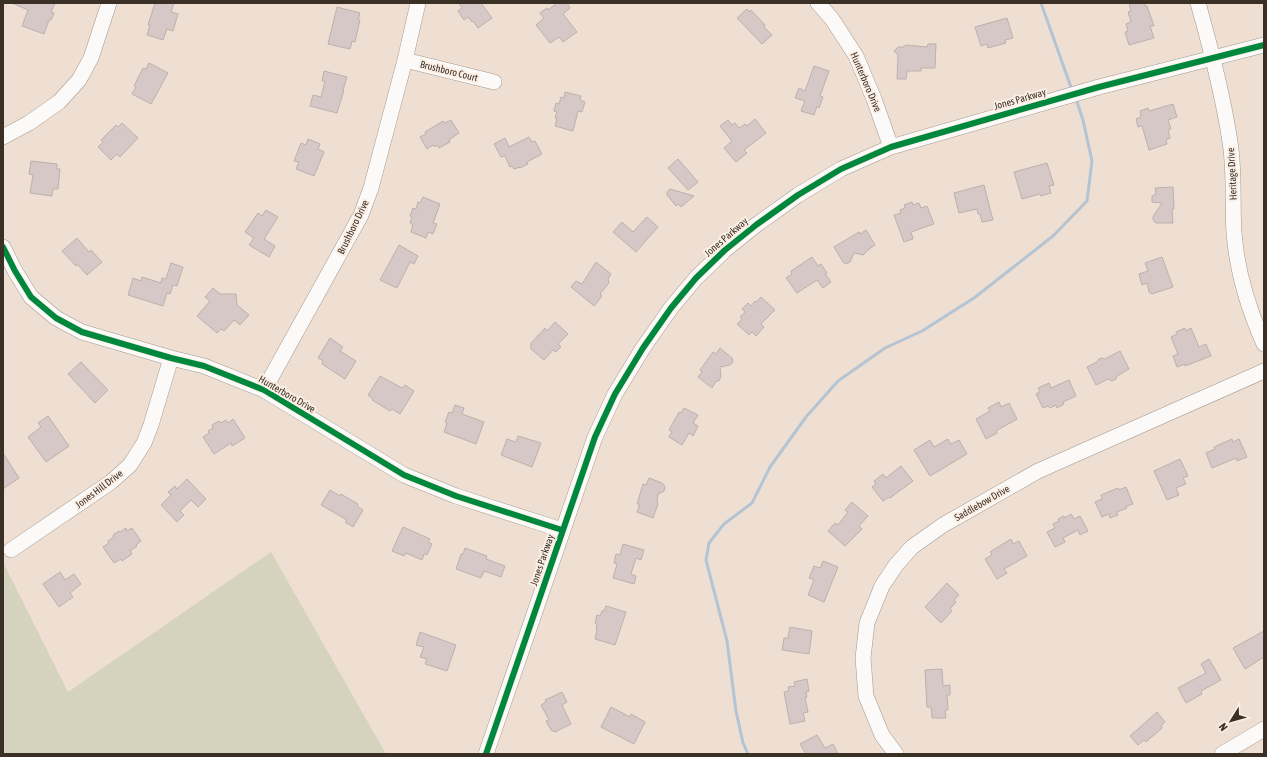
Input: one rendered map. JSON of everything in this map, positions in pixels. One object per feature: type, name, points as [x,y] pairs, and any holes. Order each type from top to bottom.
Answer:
[{"type":"street","points":[[3,137],[29,123],[59,102],[79,80],[91,58],[109,3]]},
{"type":"street","name":"Brushboro Drive","points":[[264,390],[361,215],[371,188],[418,3]]},
{"type":"street","name":"Hunterboro Drive","points":[[818,3],[832,19],[856,56],[891,146]]},
{"type":"street","name":"Heritage Drive","points":[[1198,3],[1213,57],[1230,143],[1234,185],[1234,233],[1241,278],[1254,322],[1264,344]]},
{"type":"street","name":"Jones Parkway","points":[[486,754],[562,530],[595,438],[615,394],[643,348],[671,308],[696,278],[725,250],[756,225],[798,195],[841,169],[891,146],[1092,89],[1264,44]]},
{"type":"street","name":"Brushboro Court","points":[[404,60],[494,82]]},
{"type":"street","name":"Hunterboro Drive","points":[[3,247],[32,297],[56,318],[82,332],[204,366],[264,390],[404,475],[456,496],[562,530]]},
{"type":"street","name":"Jones Hill Drive","points":[[11,550],[111,482],[130,465],[144,443],[151,425],[171,358]]},
{"type":"street","name":"Saddlebow Drive","points":[[896,754],[882,735],[866,696],[863,658],[867,623],[882,586],[896,565],[912,547],[949,521],[1038,471],[1264,371]]},
{"type":"street","points":[[1222,754],[1264,729]]},
{"type":"shaded area","points":[[271,552],[386,754],[3,754],[3,562],[68,692]]},
{"type":"building","points":[[12,3],[55,3],[51,12],[54,13],[51,20],[49,20],[44,34],[22,26],[28,10]]},
{"type":"building","points":[[155,3],[174,3],[171,12],[178,14],[173,31],[167,29],[163,40],[147,35],[150,25],[148,25]]},
{"type":"building","points":[[459,3],[481,3],[492,18],[478,28],[468,17],[464,20],[458,11],[462,8]]},
{"type":"building","points":[[557,3],[567,3],[570,8],[563,14],[577,32],[563,42],[559,37],[550,43],[536,25],[544,18],[540,13],[547,8],[548,10]]},
{"type":"building","points":[[1129,3],[1144,3],[1145,6],[1147,6],[1154,26],[1150,26],[1154,38],[1129,45],[1125,32],[1128,31],[1126,24],[1131,22],[1128,12],[1131,11]]},
{"type":"building","points":[[337,7],[360,13],[355,42],[352,41],[350,49],[328,44]]},
{"type":"building","points":[[747,9],[750,12],[751,10],[772,35],[762,44],[737,18]]},
{"type":"building","points":[[1007,18],[1013,38],[1005,40],[1006,43],[988,48],[987,44],[981,46],[975,27]]},
{"type":"building","points":[[928,44],[936,44],[935,68],[921,68],[921,71],[907,71],[906,79],[897,79],[898,55],[894,51],[898,47],[903,47],[906,45],[927,47]]},
{"type":"building","points":[[149,63],[168,73],[151,104],[132,94],[136,87],[134,86],[143,68],[146,69]]},
{"type":"building","points":[[814,66],[829,71],[820,96],[823,97],[819,108],[817,106],[814,115],[801,111],[805,101],[795,98],[799,88],[805,91]]},
{"type":"building","points":[[324,71],[347,77],[337,113],[310,106],[313,95],[321,97],[325,81],[322,81]]},
{"type":"building","points":[[565,92],[581,96],[580,100],[585,102],[582,112],[578,111],[573,131],[555,126],[557,112],[554,111],[556,103],[559,104],[561,97],[564,98]]},
{"type":"building","points":[[1173,104],[1177,117],[1168,120],[1171,129],[1168,130],[1170,138],[1166,140],[1167,144],[1149,150],[1142,126],[1138,127],[1136,119],[1141,117],[1140,111],[1148,108],[1149,111]]},
{"type":"building","points":[[755,119],[766,133],[744,150],[747,153],[736,162],[724,148],[732,141],[720,126],[728,120],[732,125],[735,123],[739,128],[745,124],[747,126]]},
{"type":"building","points":[[451,120],[459,133],[449,140],[450,142],[439,148],[437,145],[435,147],[433,145],[427,149],[420,137],[426,134],[425,132],[443,121],[445,123]]},
{"type":"building","points":[[122,123],[138,138],[120,157],[117,154],[111,160],[98,147],[103,142],[101,140],[116,125],[118,127]]},
{"type":"building","points":[[529,137],[532,142],[535,141],[542,154],[527,162],[528,164],[520,168],[514,169],[512,166],[510,167],[505,156],[501,157],[494,144],[505,138],[509,147]]},
{"type":"building","points":[[308,139],[320,144],[318,149],[324,152],[314,176],[296,169],[299,162],[294,161],[301,143],[306,145]]},
{"type":"building","points":[[678,159],[698,182],[688,190],[668,168]]},
{"type":"building","points":[[31,161],[57,164],[57,169],[60,169],[58,189],[53,189],[52,196],[30,193],[33,175],[29,174]]},
{"type":"building","points":[[1047,163],[1054,185],[1049,186],[1051,193],[1041,196],[1040,194],[1022,199],[1014,172]]},
{"type":"building","points":[[984,185],[993,220],[982,222],[977,209],[959,213],[954,193]]},
{"type":"building","points":[[1173,187],[1173,223],[1156,223],[1153,220],[1153,217],[1162,203],[1152,202],[1152,196],[1156,194],[1155,188]]},
{"type":"building","points":[[670,189],[694,196],[681,207],[678,204],[676,206],[667,195],[667,192]]},
{"type":"building","points":[[423,197],[440,204],[433,223],[437,224],[433,234],[428,232],[426,238],[411,232],[413,225],[410,223],[412,217],[410,216],[413,208],[416,209],[418,202],[420,203]]},
{"type":"building","points":[[912,202],[913,205],[919,203],[921,208],[927,206],[934,224],[911,232],[913,239],[904,242],[894,215],[901,213],[900,210],[905,208],[904,205]]},
{"type":"building","points":[[266,210],[278,217],[264,239],[275,246],[269,257],[249,245],[254,238],[245,232],[258,213],[262,216]]},
{"type":"building","points":[[647,217],[658,227],[636,252],[613,232],[622,222],[633,232]]},
{"type":"building","points":[[866,230],[875,245],[863,255],[854,253],[850,262],[846,264],[843,262],[834,247],[859,232],[860,234]]},
{"type":"building","points":[[77,238],[89,252],[91,250],[102,262],[87,275],[62,251]]},
{"type":"building","points":[[399,245],[418,256],[414,264],[410,262],[397,288],[380,280]]},
{"type":"building","points":[[812,257],[818,266],[821,264],[827,273],[825,274],[831,282],[823,288],[817,280],[797,293],[786,278],[792,274],[791,271]]},
{"type":"building","points":[[1162,257],[1173,287],[1152,294],[1149,292],[1147,283],[1142,285],[1139,274],[1148,271],[1145,263]]},
{"type":"building","points":[[596,262],[611,274],[608,279],[609,283],[600,294],[602,296],[594,306],[571,287],[576,281],[582,284]]},
{"type":"building","points":[[171,263],[183,267],[177,286],[173,285],[170,294],[167,293],[163,306],[128,295],[133,278],[141,281],[142,277],[161,283],[162,278],[166,279]]},
{"type":"building","points":[[213,288],[220,294],[236,294],[237,305],[249,315],[240,325],[234,320],[224,331],[221,329],[217,333],[197,316],[210,301],[205,297]]},
{"type":"building","points":[[761,297],[775,310],[761,324],[764,327],[756,336],[752,332],[749,335],[737,324],[742,319],[740,317],[745,312],[742,309],[748,303],[751,306]]},
{"type":"building","points":[[555,322],[568,334],[558,344],[561,347],[556,352],[553,350],[544,360],[531,349],[531,343],[545,328],[547,331]]},
{"type":"building","points":[[1185,328],[1186,331],[1191,328],[1199,347],[1206,344],[1211,356],[1185,366],[1185,364],[1177,367],[1173,356],[1178,354],[1171,337],[1177,334],[1176,332]]},
{"type":"building","points":[[330,338],[343,347],[340,351],[356,361],[345,379],[322,364],[323,361],[318,358]]},
{"type":"building","points":[[720,348],[732,358],[733,362],[730,365],[720,367],[721,377],[719,381],[716,381],[712,388],[698,377],[702,372],[700,370],[713,352],[716,354]]},
{"type":"building","points":[[1120,351],[1129,369],[1117,376],[1116,379],[1112,381],[1108,379],[1096,385],[1087,367],[1097,362],[1099,359],[1105,359]]},
{"type":"building","points":[[81,362],[108,390],[95,403],[68,374]]},
{"type":"building","points":[[380,376],[402,388],[405,385],[414,391],[400,414],[392,409],[390,411],[372,400],[373,399],[368,395]]},
{"type":"building","points":[[1069,380],[1076,396],[1063,402],[1064,404],[1057,408],[1056,405],[1050,408],[1048,406],[1043,408],[1036,394],[1040,392],[1038,388],[1049,383],[1051,388]]},
{"type":"building","points":[[999,402],[1001,407],[1009,403],[1017,419],[996,431],[997,433],[986,439],[976,419],[990,411],[988,408]]},
{"type":"building","points":[[455,405],[464,408],[462,414],[484,422],[476,444],[444,432],[447,423],[445,422],[449,412],[452,413]]},
{"type":"building","points":[[684,408],[698,415],[693,423],[698,426],[693,436],[689,433],[682,445],[669,437],[672,432],[669,430],[679,412],[681,413]]},
{"type":"building","points":[[48,416],[69,446],[46,462],[28,437],[41,427],[38,423]]},
{"type":"building","points":[[233,419],[245,438],[232,446],[231,443],[214,454],[203,437],[213,428],[212,425],[219,421],[221,423],[226,420],[228,423]]},
{"type":"building","points":[[518,436],[541,443],[532,467],[501,455],[507,439],[516,442]]},
{"type":"building","points":[[948,439],[951,444],[959,440],[967,454],[930,476],[914,450],[930,440],[934,447]]},
{"type":"building","points":[[1232,439],[1233,442],[1239,439],[1247,457],[1237,461],[1236,458],[1212,468],[1206,453],[1215,449],[1214,447]]},
{"type":"building","points":[[3,453],[19,478],[3,489]]},
{"type":"building","points":[[1180,459],[1188,476],[1183,478],[1186,484],[1176,488],[1179,495],[1167,500],[1154,471]]},
{"type":"building","points":[[901,466],[913,481],[890,498],[889,497],[883,501],[872,487],[876,484],[874,481],[883,474],[886,478]]},
{"type":"building","points":[[649,478],[662,483],[665,487],[664,491],[658,494],[658,504],[653,518],[637,512],[640,504],[637,504],[643,484],[646,485]]},
{"type":"building","points":[[187,479],[206,499],[198,507],[191,500],[180,511],[184,515],[177,522],[161,505],[171,495],[168,492],[175,486],[177,489]]},
{"type":"building","points":[[1126,487],[1133,504],[1126,506],[1127,508],[1117,512],[1118,515],[1110,518],[1109,514],[1102,517],[1095,502],[1102,499],[1101,495],[1118,488],[1119,490]]},
{"type":"building","points":[[330,490],[340,496],[341,494],[358,504],[357,506],[363,510],[353,527],[345,522],[347,520],[321,505]]},
{"type":"building","points":[[852,502],[868,516],[859,526],[862,529],[845,546],[828,531],[835,523],[838,525],[848,512],[845,510]]},
{"type":"building","points":[[1071,514],[1074,519],[1080,516],[1088,531],[1080,535],[1078,530],[1063,538],[1065,542],[1055,547],[1047,532],[1055,528],[1053,524],[1059,521],[1058,519],[1064,516],[1065,518]]},
{"type":"building","points":[[403,527],[430,539],[428,542],[432,544],[427,555],[424,554],[422,560],[406,553],[404,556],[392,551]]},
{"type":"building","points":[[126,528],[127,531],[132,528],[141,541],[130,551],[132,554],[122,561],[121,559],[114,563],[103,547],[114,537],[113,535]]},
{"type":"building","points":[[1011,539],[1013,544],[1019,541],[1027,556],[1004,569],[1007,573],[997,579],[985,559],[992,555],[990,552]]},
{"type":"building","points":[[623,544],[644,550],[641,560],[636,558],[631,574],[636,576],[634,584],[613,578],[617,564],[614,563],[616,554],[620,555]]},
{"type":"building","points":[[465,548],[487,556],[486,559],[505,566],[501,577],[484,571],[481,578],[456,569],[461,554],[463,554]]},
{"type":"building","points":[[823,561],[838,567],[824,602],[808,595],[814,580],[809,578],[814,566],[820,568]]},
{"type":"building","points":[[60,572],[65,580],[74,574],[81,584],[70,593],[73,597],[59,607],[43,584]]},
{"type":"building","points":[[947,583],[959,595],[954,600],[956,602],[950,609],[952,611],[941,623],[925,607]]},
{"type":"building","points":[[606,606],[626,612],[615,645],[595,639],[597,624],[595,623],[597,615],[600,616]]},
{"type":"building","points":[[790,627],[812,631],[809,654],[782,650],[784,638],[788,638]]},
{"type":"building","points":[[1264,631],[1264,657],[1245,669],[1233,648]]},
{"type":"building","points":[[420,632],[456,645],[447,671],[425,664],[427,659],[420,657],[424,647],[416,645]]},
{"type":"building","points":[[1209,659],[1221,680],[1201,691],[1202,694],[1186,703],[1178,688],[1206,673],[1201,664]]},
{"type":"building","points":[[942,669],[943,686],[950,685],[950,695],[947,695],[948,710],[945,710],[946,718],[932,718],[931,707],[927,707],[925,670]]},
{"type":"building","points":[[807,679],[809,691],[806,692],[807,697],[805,698],[808,712],[803,713],[805,721],[790,724],[784,692],[789,691],[788,687],[795,686],[794,682]]},
{"type":"building","points":[[562,692],[567,702],[562,705],[571,724],[555,732],[551,730],[546,721],[549,720],[541,705],[546,702],[545,700]]},
{"type":"building","points":[[611,707],[630,717],[631,714],[645,722],[634,744],[601,727]]},
{"type":"building","points":[[1157,712],[1165,722],[1161,726],[1162,728],[1146,742],[1144,740],[1138,745],[1130,736]]},
{"type":"building","points":[[817,735],[825,748],[833,744],[838,754],[806,754],[800,744]]},
{"type":"waterway","points":[[1041,3],[1072,90]]},
{"type":"waterway","points":[[748,754],[743,743],[736,711],[727,641],[706,560],[709,543],[724,524],[752,503],[770,467],[806,417],[838,381],[885,348],[922,331],[974,298],[1053,236],[1087,201],[1092,161],[1083,120],[1076,99]]},
{"type":"cycle path","points":[[486,754],[595,437],[615,394],[643,348],[671,308],[696,278],[725,250],[756,225],[798,195],[841,169],[891,147],[1099,87],[1264,45]]},
{"type":"cycle path","points":[[3,247],[15,271],[31,297],[56,318],[82,332],[204,366],[264,390],[404,475],[456,496],[562,530]]}]
